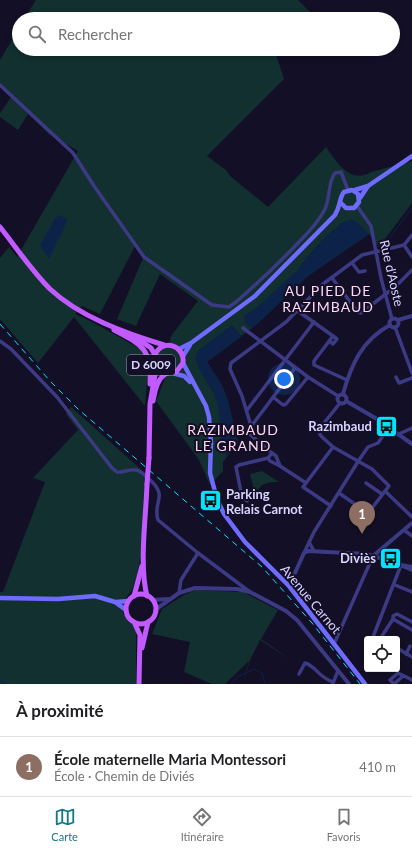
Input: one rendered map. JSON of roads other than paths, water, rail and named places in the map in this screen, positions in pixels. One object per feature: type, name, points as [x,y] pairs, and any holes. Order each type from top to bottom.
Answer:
[{"type":"main road","points":[[179,349],[191,343],[255,296],[335,215],[341,203],[342,195],[348,190],[355,190],[368,186],[412,156]]},
{"type":"main road","points":[[335,215],[357,206],[360,198],[368,186]]},
{"type":"main road","points":[[355,190],[360,198]]},
{"type":"main road","points":[[341,203],[343,206],[350,209]]},
{"type":"main road","name":"D 6009","points":[[0,227],[50,288],[72,306],[139,344],[149,356],[151,368],[148,422],[149,445]]},
{"type":"main road","name":"D 6009","points":[[91,316],[126,332],[164,345]]},
{"type":"main road","name":"D 6009","points":[[126,332],[151,348],[155,355]]},
{"type":"main road","points":[[183,356],[191,343]]},
{"type":"main road","points":[[170,373],[179,369],[183,363],[183,356],[179,349],[172,345],[164,345],[155,355],[156,365],[160,370],[170,373],[184,376],[198,390]]},
{"type":"main road","name":"Avenue Carnot","points":[[183,363],[206,406],[209,417],[211,442],[210,473],[214,489],[224,514],[245,542],[289,586],[365,684]]},
{"type":"main road","name":"D 6009","points":[[147,596],[144,582],[144,554],[150,417],[152,386],[156,365]]},
{"type":"main road","name":"D 6009","points":[[150,417],[158,384],[163,375],[170,373]]},
{"type":"main road","name":"D 6009","points":[[134,596],[139,582],[144,554]]},
{"type":"main road","points":[[115,602],[128,601],[134,596],[143,594],[153,600],[155,610],[154,615],[148,622],[140,657]]},
{"type":"main road","points":[[0,598],[58,599],[95,596],[115,602],[126,610],[140,635],[139,684]]},
{"type":"main road","points":[[126,610],[128,601]]},
{"type":"main road","points":[[134,622],[148,622]]},
{"type":"street","points":[[0,85],[73,153],[94,186],[144,257],[205,301],[218,307],[229,307],[273,269],[319,219],[329,200],[332,176],[335,173],[341,172],[348,190]]},
{"type":"street","name":"Rue d'Aoste","points":[[357,206],[365,215],[372,232],[385,294],[392,319]]},
{"type":"street","points":[[251,426],[247,410],[230,364],[261,342],[298,311],[323,284],[362,255],[404,245],[412,235]]},
{"type":"street","points":[[404,245],[412,256]]},
{"type":"street","points":[[352,263],[359,272],[365,271]]},
{"type":"street","points":[[332,278],[358,312],[361,313],[412,270]]},
{"type":"street","points":[[298,311],[333,336],[314,361],[314,365],[347,380]]},
{"type":"street","points":[[340,403],[338,399],[364,344],[390,325],[392,319],[398,320],[412,316]]},
{"type":"street","points":[[395,327],[398,324],[398,320]]},
{"type":"street","points":[[247,410],[314,322]]},
{"type":"street","points":[[390,325],[395,327],[412,374]]},
{"type":"street","points":[[243,328],[308,377],[346,397],[346,401],[389,427],[412,444]]},
{"type":"street","points":[[0,341],[11,350],[57,397],[82,431],[117,472],[134,470],[140,471],[155,484],[160,494],[157,516],[158,520],[198,554],[250,592],[286,611],[297,620],[349,684]]},
{"type":"street","points":[[280,466],[276,456],[247,432],[295,368]]},
{"type":"street","points":[[273,397],[284,405],[286,404],[308,377]]},
{"type":"street","points":[[396,378],[399,383],[412,378]]},
{"type":"street","points":[[339,494],[366,512],[369,512],[389,486],[372,469],[359,460],[333,447],[322,437],[319,431],[340,403],[346,401]]},
{"type":"street","points":[[289,586],[309,542],[359,460],[369,445],[378,443],[389,427]]},
{"type":"street","points":[[401,436],[412,428]]},
{"type":"street","points":[[331,506],[303,487],[333,447]]},
{"type":"street","points":[[247,501],[242,497],[236,467],[268,458],[272,453]]},
{"type":"street","points":[[268,458],[270,461],[306,483]]},
{"type":"street","points":[[366,483],[383,492],[412,517]]},
{"type":"street","points":[[334,644],[373,556],[412,523]]},
{"type":"street","points":[[404,530],[412,536]]},
{"type":"street","points":[[309,542],[314,551]]},
{"type":"street","points":[[304,553],[314,551],[373,556],[412,570]]},
{"type":"street","points":[[179,593],[181,580],[198,554]]},
{"type":"street","points":[[401,565],[412,567]]},
{"type":"street","points":[[373,636],[395,585],[394,582],[401,565]]},
{"type":"street","points":[[395,585],[412,592]]},
{"type":"street","points":[[155,610],[179,593],[195,588],[207,587],[250,592]]},
{"type":"street","points":[[153,600],[169,599]]},
{"type":"street","points":[[383,612],[412,630]]},
{"type":"street","points":[[381,636],[397,614],[412,622]]},
{"type":"street","points":[[406,654],[410,646]]},
{"type":"street","points":[[400,650],[412,657]]},
{"type":"street","points":[[299,674],[305,663],[312,665],[322,677],[333,683],[338,671]]},
{"type":"street","points":[[403,676],[412,680]]},
{"type":"water","points":[[59,215],[67,219],[66,224],[49,259],[40,245],[56,217]]},
{"type":"water","points":[[354,220],[369,234],[308,276],[251,329],[245,322],[244,316],[256,308],[298,270],[325,237],[345,221]]},
{"type":"water","points":[[232,325],[242,336],[207,362],[222,385],[228,401],[238,442],[227,457],[222,446],[217,402],[199,369],[195,357],[199,350]]},
{"type":"waterway","points":[[387,241],[412,208]]},
{"type":"waterway","points":[[231,684],[237,677],[254,669],[262,673],[265,684]]},
{"type":"waterway","points":[[0,681],[6,684]]},
{"type":"railway","points":[[0,324],[50,381],[78,409],[262,567],[312,623],[360,684]]},
{"type":"place","name":"Razimbaud","points":[[387,426]]},
{"type":"place","name":"Parking Relais Carnot","points":[[210,501]]},
{"type":"place","name":"École maternelle Maria Montessori","points":[[362,534]]},
{"type":"place","name":"Diviès","points":[[391,558]]},
{"type":"district","name":"AU PIED DE RAZIMBAUD","points":[[328,300]]},
{"type":"district","name":"RAZIMBAUD LE GRAND","points":[[233,438]]}]
